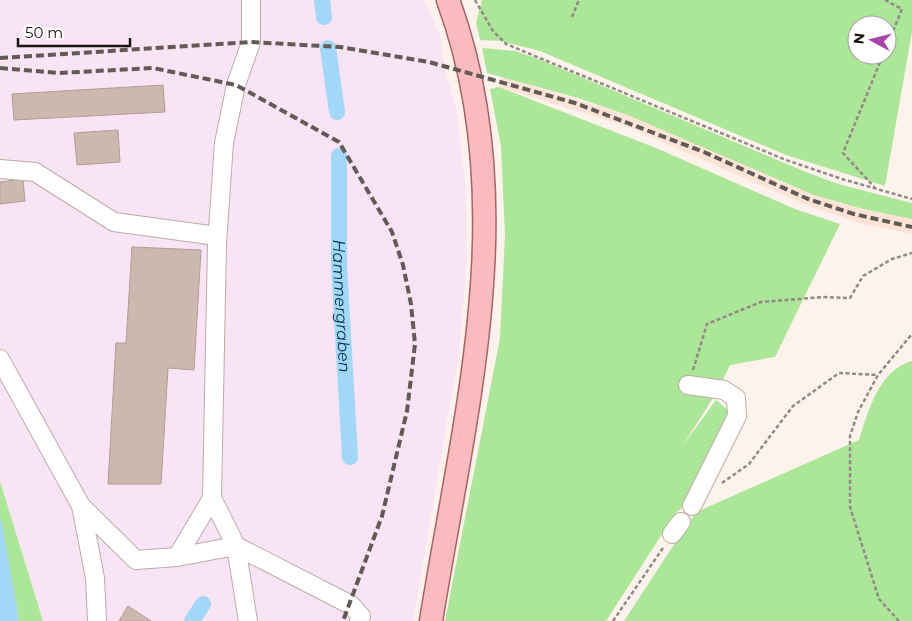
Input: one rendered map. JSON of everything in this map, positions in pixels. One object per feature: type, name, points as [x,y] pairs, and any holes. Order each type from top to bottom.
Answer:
[{"type":"main road","points":[[431,621],[472,383],[481,313],[485,244],[484,172],[476,115],[463,48],[451,2]]},
{"type":"lane","points":[[248,621],[236,546],[212,498],[217,236],[224,143],[236,85],[251,42],[251,0]]},
{"type":"lane","points":[[0,169],[35,172],[114,222],[217,236]]},
{"type":"lane","points":[[0,359],[81,506],[136,560],[177,557],[236,546],[351,605],[361,616],[359,621]]},
{"type":"lane","points":[[688,385],[724,390],[736,398],[738,416],[692,506]]},
{"type":"lane","points":[[177,557],[212,498]]},
{"type":"lane","points":[[81,506],[96,578],[97,621]]},
{"type":"path","points":[[475,0],[493,31],[506,44],[786,160],[877,190],[912,199]]},
{"type":"path","points":[[572,17],[579,0]]},
{"type":"path","points":[[885,0],[902,9],[897,21]]},
{"type":"path","points":[[877,190],[843,153],[879,65]]},
{"type":"path","points":[[688,385],[707,324],[761,302],[824,297],[850,298],[863,276],[892,259],[912,253]]},
{"type":"path","points":[[899,621],[879,599],[850,507],[850,436],[858,412],[878,374],[912,334]]},
{"type":"path","points":[[720,485],[749,464],[794,406],[839,373],[878,374]]},
{"type":"path","points":[[613,621],[676,528]]},
{"type":"shaded area","points":[[0,0],[424,0],[440,36],[444,67],[456,108],[466,187],[467,260],[459,352],[413,621],[43,621],[0,481]]},
{"type":"shaded area","points":[[502,77],[630,116],[694,142],[791,186],[842,204],[912,219],[912,234],[859,223],[811,207],[626,126],[499,87]]},
{"type":"green space","points":[[482,0],[912,0],[912,32],[885,186],[786,155],[540,51],[500,41],[480,40],[476,22]]},
{"type":"green space","points":[[482,48],[515,51],[536,58],[806,172],[838,184],[912,203],[912,219],[863,209],[814,195],[630,116],[578,98],[487,73]]},
{"type":"green space","points":[[499,87],[656,148],[795,209],[840,224],[775,357],[730,365],[717,392],[681,448],[716,400],[731,413],[686,504],[675,514],[606,621],[445,621],[500,338],[505,235],[501,147],[490,89]]},
{"type":"green space","points":[[912,361],[912,621],[624,621],[690,520],[701,510],[859,440],[866,417],[883,382],[891,373]]},
{"type":"green space","points":[[0,481],[43,621],[19,621],[0,519]]},
{"type":"water","points":[[0,519],[2,523],[19,621],[0,621]]},
{"type":"building","points":[[163,85],[165,112],[14,120],[12,94]]},
{"type":"building","points":[[118,130],[120,162],[77,165],[74,133]]},
{"type":"building","points":[[23,179],[25,201],[0,204],[0,182]]},
{"type":"building","points":[[132,247],[201,250],[194,370],[168,368],[161,484],[108,484],[116,343],[126,343]]},
{"type":"building","points":[[128,606],[151,621],[119,621]]},
{"type":"waterway","name":"Hammergraben","points":[[322,0],[324,17]]},
{"type":"waterway","name":"Hammergraben","points":[[328,48],[337,112]]},
{"type":"waterway","name":"Hammergraben","points":[[339,156],[339,265],[350,457]]},
{"type":"waterway","name":"Hammergraben","points":[[192,621],[203,604]]},
{"type":"railway","points":[[0,58],[251,42],[340,47],[429,62],[575,103],[704,152],[808,199],[854,214],[912,227]]},
{"type":"railway","points":[[0,68],[59,73],[153,68],[236,85],[339,142],[392,232],[403,265],[411,304],[415,344],[407,411],[382,516],[343,621]]}]
